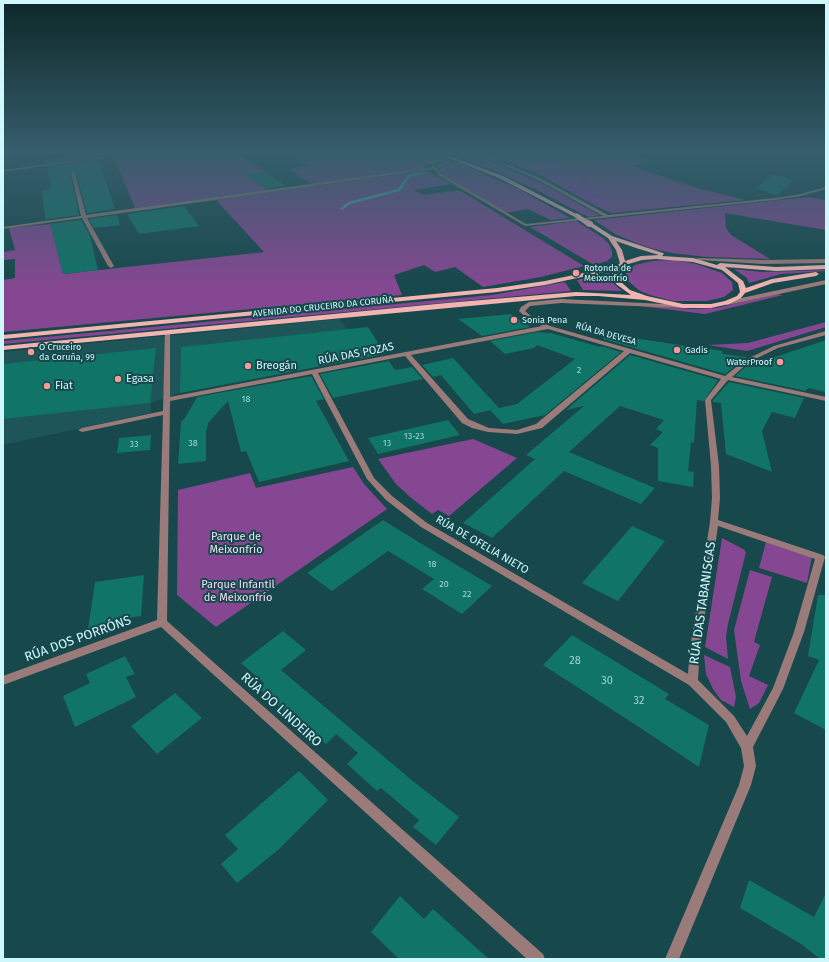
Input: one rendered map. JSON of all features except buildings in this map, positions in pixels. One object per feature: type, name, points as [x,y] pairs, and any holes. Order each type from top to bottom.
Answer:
[{"type":"main road","points":[[544,199],[577,216],[610,237],[643,249],[673,257],[712,264],[776,269],[826,267]]},
{"type":"main road","points":[[610,237],[619,250],[621,265],[615,274],[618,283],[628,291],[645,298],[683,306],[711,306],[727,303],[739,297],[743,292],[772,280],[795,276],[826,274]]},
{"type":"main road","name":"AVENIDA DO CRUCEIRO DA CORUÑA","points":[[3,337],[497,290],[546,282],[621,265],[641,258],[673,257]]},
{"type":"main road","points":[[712,264],[724,269],[738,278],[744,288],[743,292]]},
{"type":"main road","name":"AVENIDA DO CRUCEIRO DA CORUÑA","points":[[3,348],[576,294],[598,294],[645,298]]},
{"type":"street","points":[[79,199],[84,217],[111,266]]},
{"type":"street","points":[[3,228],[214,199]]},
{"type":"street","points":[[480,199],[525,225],[776,199]]},
{"type":"street","points":[[576,199],[607,216]]},
{"type":"street","points":[[693,260],[699,258],[770,262],[826,261]]},
{"type":"street","points":[[727,303],[826,282]]},
{"type":"street","name":"RÚA DA DEVESA","points":[[683,306],[567,301],[534,303],[523,308],[523,313],[527,317],[548,327],[726,379],[826,399]]},
{"type":"street","name":"RÚA DAS POZAS","points":[[167,400],[548,327]]},
{"type":"street","points":[[162,622],[167,332]]},
{"type":"street","name":"RÚA DAS TABANISCAS","points":[[693,682],[695,648],[714,522],[716,483],[708,400],[716,388],[740,366],[756,355],[776,347],[826,333]]},
{"type":"street","points":[[407,354],[465,421],[488,430],[517,432],[539,426],[629,350]]},
{"type":"street","name":"RÚA DE OFELIA NIETO","points":[[314,372],[371,479],[381,491],[398,506],[424,525],[693,682]]},
{"type":"street","points":[[82,430],[166,412]]},
{"type":"street","points":[[714,522],[820,557],[800,632],[778,689],[747,747]]},
{"type":"street","name":"RÚA DOS PORRÓNS","points":[[3,681],[162,622]]},
{"type":"street","name":"RÚA DO LINDEIRO","points":[[162,622],[538,959]]},
{"type":"street","points":[[672,959],[745,785],[750,766],[747,747],[730,719],[693,682]]},
{"type":"shaded area","points":[[583,199],[600,199],[602,202],[596,206]]},
{"type":"shaded area","points":[[339,319],[348,330],[356,359],[180,393],[151,403],[151,413],[3,445],[3,352]]},
{"type":"green space","points":[[131,199],[202,199],[135,208]]},
{"type":"green space","points":[[221,199],[474,199],[584,266],[541,277],[483,287],[455,267],[435,272],[424,265],[394,275],[402,295],[3,332],[3,280],[15,278],[15,259],[3,260],[3,252],[15,250],[9,228],[51,224],[63,274],[264,252],[217,201]]},
{"type":"green space","points":[[483,199],[536,199],[570,218],[551,220],[528,209],[506,213]]},
{"type":"green space","points":[[554,199],[570,199],[599,215],[590,217]]},
{"type":"green space","points":[[600,199],[745,200],[611,213],[596,206],[601,201]]},
{"type":"green space","points":[[791,199],[826,200],[826,230],[725,213],[726,228],[731,235],[770,259],[707,257],[672,253],[636,243],[615,234],[594,220]]},
{"type":"green space","points":[[576,221],[603,238],[609,244],[612,251],[612,257],[607,261],[594,265],[530,227]]},
{"type":"green space","points":[[674,260],[696,264],[722,273],[732,282],[733,290],[724,297],[707,301],[673,301],[640,291],[628,281],[626,277],[626,272],[635,265],[652,261]]},
{"type":"green space","points":[[734,269],[762,272],[826,271],[781,274],[749,283],[747,278]]},
{"type":"green space","points":[[609,273],[614,284],[622,291],[583,290],[577,280]]},
{"type":"green space","points":[[565,282],[571,291],[3,344],[3,341],[492,295]]},
{"type":"green space","points":[[775,294],[783,295],[705,314],[632,305],[693,309],[716,308]]},
{"type":"green space","points":[[826,322],[826,327],[747,351],[708,345],[748,343]]},
{"type":"green space","points":[[473,439],[517,458],[449,516],[438,510],[432,514],[410,497],[396,484],[378,459]]},
{"type":"green space","name":"Parque de Meixonfrío","points":[[353,467],[364,484],[387,509],[216,627],[177,595],[178,490],[250,473],[256,488]]},
{"type":"green space","points":[[722,538],[746,552],[728,624],[726,637],[728,659],[705,647]]},
{"type":"green space","points":[[766,542],[812,556],[807,583],[759,568]]},
{"type":"green space","points":[[750,570],[772,577],[754,642],[760,645],[749,676],[768,685],[759,703],[750,709],[741,681],[734,630]]},
{"type":"green space","points":[[704,655],[730,667],[736,697],[734,707],[721,700],[713,689],[706,674]]},
{"type":"waterway","points":[[341,209],[349,203],[365,199]]},
{"type":"place","name":"Rotonda de Meixonfrío","points":[[576,273]]},
{"type":"place","name":"Sonia Pena","points":[[514,320]]},
{"type":"place","name":"Gadis","points":[[677,350]]},
{"type":"place","name":"O Cruceiro da Coruña, 99","points":[[31,352]]},
{"type":"place","name":"WaterProof","points":[[780,362]]},
{"type":"place","name":"Breogán","points":[[248,366]]},
{"type":"place","name":"Egasa","points":[[118,379]]},
{"type":"place","name":"Fiat","points":[[47,386]]},
{"type":"park label","name":"Parque Infantil de Meixonfrío","points":[[238,591]]}]
